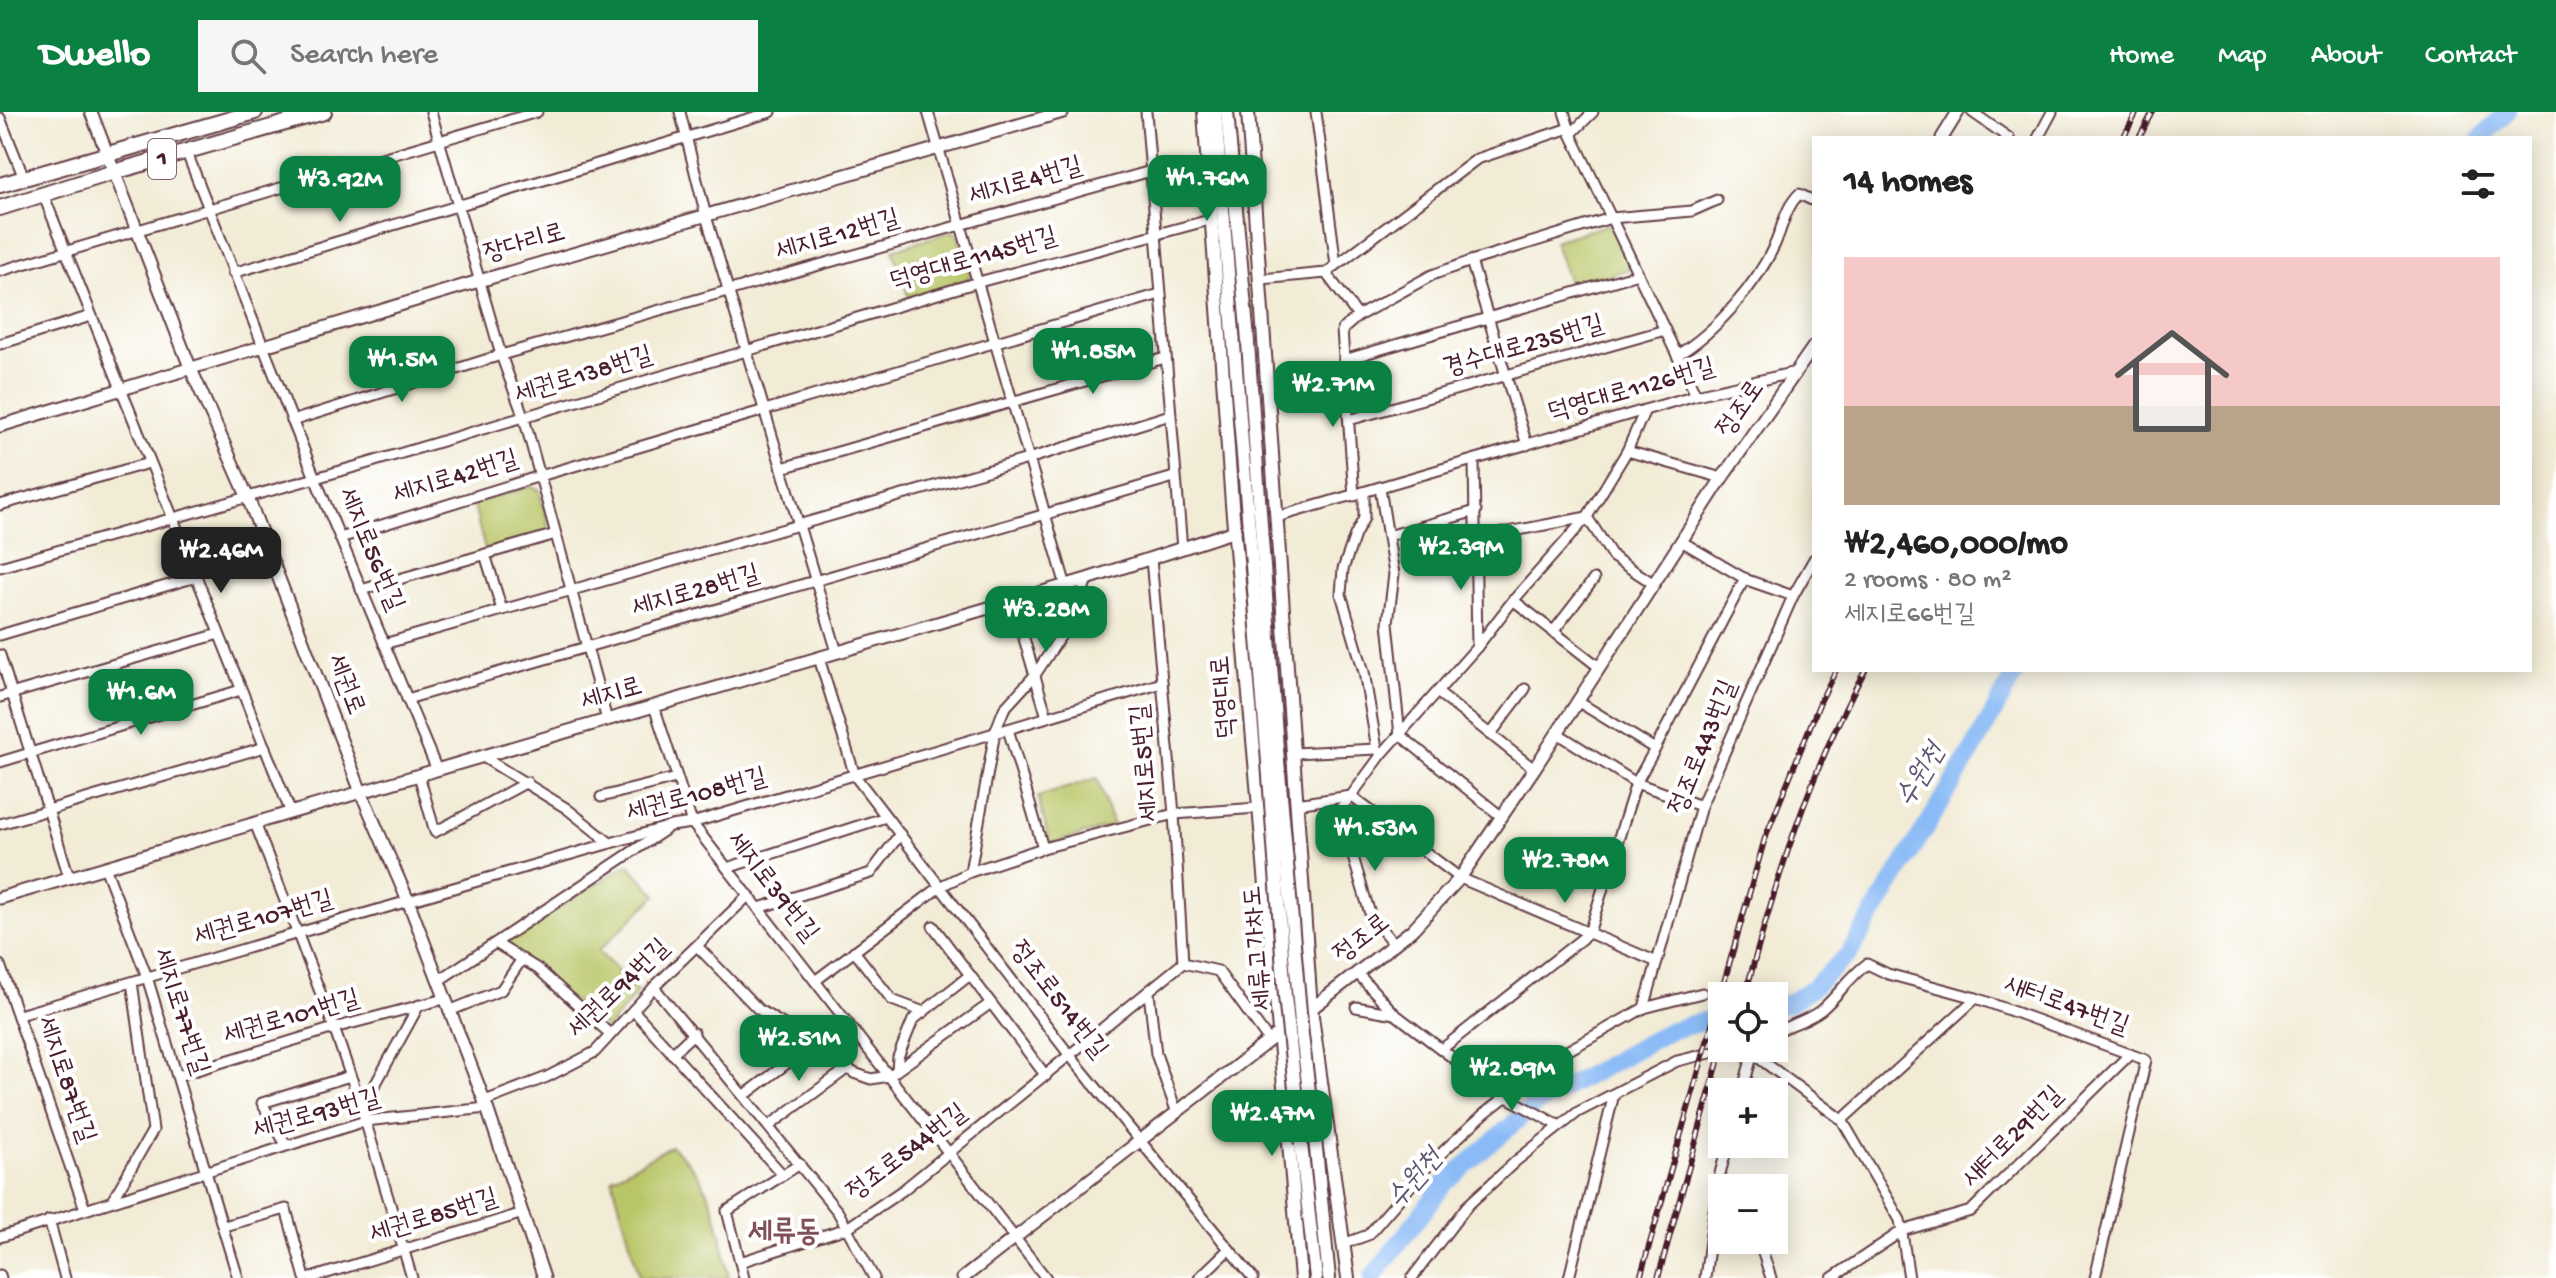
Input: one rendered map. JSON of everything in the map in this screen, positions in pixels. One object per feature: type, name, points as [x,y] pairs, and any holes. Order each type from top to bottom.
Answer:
[{"type":"main road","name":"1","points":[[0,185],[255,112]]},
{"type":"main road","name":"1","points":[[0,208],[324,112]]},
{"type":"main road","name":"덕영대로","points":[[1204,112],[1273,1037],[1301,1278]]},
{"type":"main road","points":[[1215,112],[1241,330]]},
{"type":"main road","points":[[1227,112],[1241,330]]},
{"type":"main road","points":[[1248,112],[1311,1009],[1347,1275]]},
{"type":"main road","name":"덕영대로","points":[[1241,330],[1272,749]]},
{"type":"main road","points":[[1247,421],[1275,476]]},
{"type":"main road","points":[[1232,478],[1247,421]]},
{"type":"main road","name":"세류고가차도","points":[[1272,749],[1329,1278]]},
{"type":"main road","name":"세류고가차도","points":[[1272,749],[1285,996],[1316,1278]]},
{"type":"street","points":[[9,112],[0,116],[24,178]]},
{"type":"street","name":"세권로","points":[[91,112],[190,367],[248,498],[361,792],[409,903],[486,1104],[544,1278]]},
{"type":"street","name":"세지로42번길","points":[[431,112],[501,355],[524,418],[607,720]]},
{"type":"street","points":[[0,271],[537,112]]},
{"type":"street","points":[[680,112],[706,216],[837,652]]},
{"type":"street","points":[[233,273],[771,112]]},
{"type":"street","points":[[928,112],[975,283],[1066,586]]},
{"type":"street","name":"장다리로","points":[[0,426],[479,281],[1063,112]]},
{"type":"street","points":[[1146,112],[1182,549]]},
{"type":"street","points":[[1316,112],[1336,265]]},
{"type":"street","points":[[1564,112],[1570,131],[1696,395]]},
{"type":"street","points":[[1261,279],[1326,273],[1477,159],[1570,131],[1593,112]]},
{"type":"street","points":[[1943,136],[1958,112]]},
{"type":"street","points":[[1972,112],[2006,136]]},
{"type":"street","points":[[2039,136],[2052,112]]},
{"type":"street","name":"세지로56번길","points":[[187,153],[315,478],[437,770]]},
{"type":"street","name":"세지로4번길","points":[[959,225],[1151,171]]},
{"type":"street","points":[[43,194],[291,813]]},
{"type":"street","points":[[1677,355],[1697,344],[1744,292],[1774,246],[1790,204],[1799,194],[1812,200]]},
{"type":"street","points":[[1379,752],[1364,672],[1341,594],[1343,569],[1364,518],[1349,420],[1342,330],[1358,316],[1432,275],[1471,261],[1611,218],[1692,211],[1717,200]]},
{"type":"street","name":"덕영대로1145번길","points":[[748,351],[975,283],[1213,219]]},
{"type":"street","name":"세지로12번길","points":[[729,292],[959,225]]},
{"type":"street","name":"덕영대로1126번길","points":[[1471,261],[1527,445]]},
{"type":"street","points":[[1326,273],[1358,316]]},
{"type":"street","name":"경수대로235번길","points":[[1344,360],[1638,274]]},
{"type":"street","points":[[292,421],[501,355],[729,292]]},
{"type":"street","points":[[540,476],[1160,294]]},
{"type":"street","points":[[0,344],[91,316]]},
{"type":"street","name":"경수대로235번길","points":[[1349,420],[1665,330]]},
{"type":"street","name":"세권로138번길","points":[[0,567],[172,520],[748,351]]},
{"type":"street","name":"정조로","points":[[963,1278],[1412,930],[1460,878],[1722,478],[1812,352]]},
{"type":"street","points":[[782,468],[1165,358]]},
{"type":"street","name":"덕영대로1126번길","points":[[1277,517],[1696,395],[1796,372]]},
{"type":"street","points":[[1394,944],[1371,917],[1339,810],[1379,752],[1400,735],[1587,517],[1627,451],[1645,410]]},
{"type":"street","points":[[799,525],[1170,415]]},
{"type":"street","points":[[1627,451],[1722,478]]},
{"type":"street","points":[[1474,461],[1477,647]]},
{"type":"street","points":[[0,505],[149,463]]},
{"type":"street","name":"세지로42번길","points":[[340,538],[540,476]]},
{"type":"street","points":[[816,583],[1174,477]]},
{"type":"street","points":[[1380,488],[1394,574],[1388,623],[1400,735],[1502,817]]},
{"type":"street","points":[[1388,536],[1476,511]]},
{"type":"street","points":[[1477,538],[1587,517]]},
{"type":"street","points":[[1587,517],[1613,557],[1654,584]]},
{"type":"street","name":"세지로28번길","points":[[571,590],[799,525]]},
{"type":"street","name":"세지로","points":[[0,898],[1066,586],[1235,531]]},
{"type":"street","points":[[361,590],[556,534]]},
{"type":"street","points":[[1681,541],[1746,579],[1793,596]]},
{"type":"street","points":[[485,554],[502,610]]},
{"type":"street","name":"세지로5번길","points":[[1151,559],[1174,814],[1183,963]]},
{"type":"street","name":"정조로443번길","points":[[1644,1008],[1701,806],[1793,596],[1812,563]]},
{"type":"street","points":[[0,635],[196,577]]},
{"type":"street","points":[[970,872],[995,732],[1004,709],[1035,675],[1075,613],[1087,579]]},
{"type":"street","points":[[1553,632],[1594,579]]},
{"type":"street","points":[[1442,1049],[1589,933],[1636,783],[1746,579]]},
{"type":"street","name":"세지로28번길","points":[[587,646],[816,583]]},
{"type":"street","points":[[384,644],[571,590]]},
{"type":"street","points":[[1513,600],[1599,667]]},
{"type":"street","points":[[1013,601],[1047,717]]},
{"type":"street","points":[[0,697],[219,634]]},
{"type":"street","points":[[407,699],[587,646]]},
{"type":"street","points":[[0,655],[69,877]]},
{"type":"street","points":[[819,658],[855,776]]},
{"type":"street","name":"세권로108번길","points":[[409,903],[610,843],[855,776],[1162,683]]},
{"type":"street","points":[[1490,735],[1525,689]]},
{"type":"street","points":[[0,762],[241,690]]},
{"type":"street","points":[[1437,692],[1534,769]]},
{"type":"street","points":[[1577,701],[1655,749]]},
{"type":"street","name":"세지로39번길","points":[[654,706],[692,823],[815,981],[893,1073],[948,1153],[1046,1278]]},
{"type":"street","points":[[1008,729],[1043,848]]},
{"type":"street","points":[[1557,733],[1636,783],[1701,806]]},
{"type":"street","points":[[0,824],[265,747]]},
{"type":"street","points":[[1294,753],[1379,752]]},
{"type":"street","points":[[483,757],[566,808],[610,843]]},
{"type":"street","points":[[419,775],[435,832],[527,782]]},
{"type":"street","name":"정조로514번길","points":[[855,776],[1071,1057],[1253,1278]]},
{"type":"street","points":[[601,797],[676,778]]},
{"type":"street","points":[[1296,804],[1351,796],[1460,878],[1657,962]]},
{"type":"street","points":[[815,981],[941,886],[970,872],[1043,848],[1174,814],[1258,808]]},
{"type":"street","points":[[727,868],[886,817]]},
{"type":"street","points":[[255,823],[360,1103],[412,1278]]},
{"type":"street","points":[[438,981],[671,826]]},
{"type":"street","points":[[759,908],[871,873],[900,834]]},
{"type":"street","name":"세지로77번길","points":[[105,867],[147,977],[238,1278]]},
{"type":"street","name":"세권로94번길","points":[[486,1104],[595,1052],[654,987],[749,895]]},
{"type":"street","name":"세권로107번길","points":[[19,1015],[298,932],[409,903]]},
{"type":"street","points":[[933,926],[1046,1076]]},
{"type":"street","points":[[497,944],[538,969],[610,1034]]},
{"type":"street","name":"세권로94번길","points":[[697,946],[758,1009],[814,1043],[854,1073],[871,1079],[893,1073]]},
{"type":"street","points":[[854,951],[892,1000],[924,1012]]},
{"type":"street","points":[[449,1011],[501,990],[522,959]]},
{"type":"street","points":[[1071,1057],[1183,963],[1218,971],[1273,1037]]},
{"type":"street","points":[[1788,1027],[1805,1021],[1822,1009],[1853,974],[1867,964],[1888,974],[1976,998]]},
{"type":"street","name":"세지로87번길","points":[[0,965],[85,1209]]},
{"type":"street","points":[[1357,973],[1395,1014],[1499,1093],[1556,1123]]},
{"type":"street","points":[[893,1073],[913,1020],[970,975]]},
{"type":"street","points":[[112,1201],[153,1130],[132,982]]},
{"type":"street","points":[[654,987],[838,1212],[874,1278]]},
{"type":"street","points":[[1149,993],[1156,1054],[1177,1113]]},
{"type":"street","points":[[1343,1244],[1368,1235],[1426,1168],[1558,1056],[1644,1008],[1702,993]]},
{"type":"street","name":"새터로47번길","points":[[1842,1120],[1976,998],[2146,1060],[2095,1278]]},
{"type":"street","name":"세권로101번길","points":[[177,1076],[334,1028],[444,999]]},
{"type":"street","points":[[893,1073],[991,1003]]},
{"type":"street","points":[[360,1103],[369,1096],[419,1005]]},
{"type":"street","points":[[1356,1007],[1395,1014]]},
{"type":"street","points":[[633,1010],[783,1175]]},
{"type":"street","points":[[672,1054],[694,1033]]},
{"type":"street","points":[[745,1095],[814,1043]]},
{"type":"street","points":[[1412,1278],[1467,1206],[1556,1123],[1677,1061],[1708,1054]]},
{"type":"street","name":"새터로29번길","points":[[1832,1278],[1902,1231],[1971,1211],[2130,1054]]},
{"type":"street","name":"정조로544번길","points":[[740,1262],[847,1228],[903,1190],[1071,1057]]},
{"type":"street","points":[[1768,1062],[1842,1120],[1900,1220],[1909,1278]]},
{"type":"street","points":[[769,1126],[848,1068]]},
{"type":"street","points":[[286,1145],[262,1103],[350,1076]]},
{"type":"street","points":[[1569,1278],[1614,1094]]},
{"type":"street","name":"세권로93번길","points":[[0,1237],[365,1121],[486,1104]]},
{"type":"street","points":[[744,1278],[727,1211],[800,1164]]},
{"type":"street","points":[[224,1226],[286,1209],[305,1278]]},
{"type":"street","name":"세권로85번길","points":[[311,1278],[523,1213]]},
{"type":"street","points":[[49,1220],[65,1278]]},
{"type":"street","points":[[1199,1278],[1229,1249]]},
{"type":"street","points":[[1705,1278],[1711,1254]]},
{"type":"street","points":[[1763,1254],[1771,1278]]},
{"type":"green space","points":[[1610,224],[1632,268],[1571,288],[1554,241]]},
{"type":"green space","points":[[952,231],[958,235],[970,273],[967,280],[909,298],[893,250]]},
{"type":"green space","points":[[530,487],[539,489],[549,528],[545,533],[485,550],[473,503]]},
{"type":"green space","points":[[1097,778],[1113,826],[1050,844],[1038,797]]},
{"type":"green space","points":[[628,864],[657,895],[598,951],[638,992],[607,1029],[502,943]]},
{"type":"green space","points":[[671,1146],[686,1160],[706,1189],[718,1223],[729,1278],[640,1278],[612,1178]]},
{"type":"waterway","name":"수원천","points":[[2483,136],[2507,112]]},
{"type":"waterway","name":"수원천","points":[[1788,1004],[1811,989],[1849,954],[1971,753],[2016,672]]},
{"type":"waterway","name":"수원천","points":[[1372,1278],[1445,1183],[1536,1104],[1669,1031],[1708,1020]]},
{"type":"railway","points":[[2124,136],[2137,112]]},
{"type":"railway","points":[[2140,136],[2153,112]]},
{"type":"railway","points":[[1640,1278],[1765,838],[1835,672]]},
{"type":"railway","points":[[1749,982],[1795,829],[1827,748],[1864,672]]},
{"type":"railway","points":[[1658,1278],[1718,1062]]},
{"type":"district","name":"세류동","points":[[784,1234]]}]
